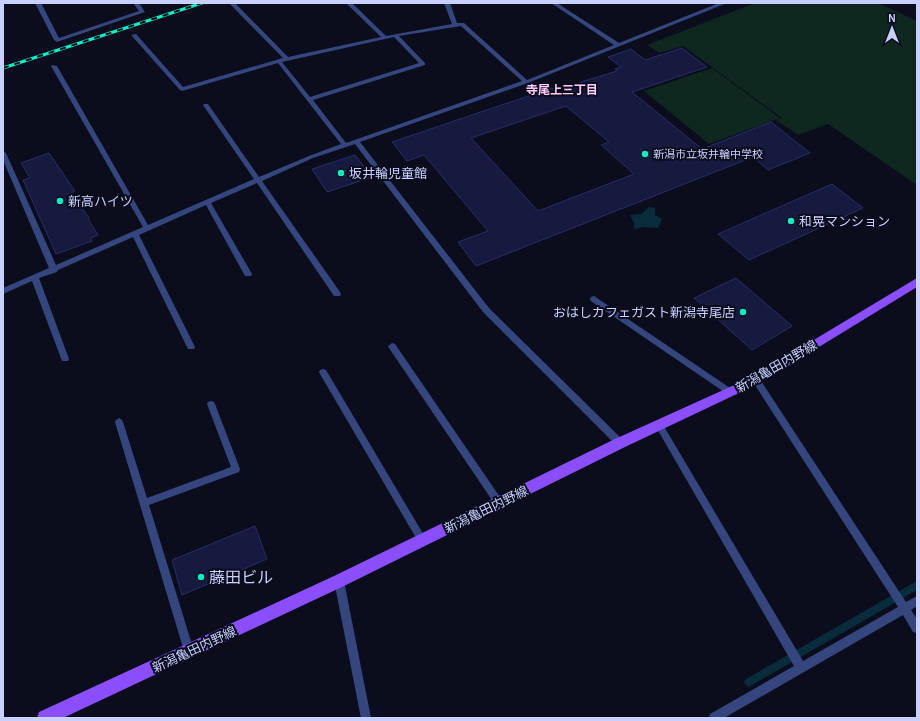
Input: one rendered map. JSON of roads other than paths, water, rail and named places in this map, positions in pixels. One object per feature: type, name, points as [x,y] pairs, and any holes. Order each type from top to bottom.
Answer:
[{"type":"main road","name":"新潟亀田内野線","points":[[45,718],[339,581],[620,443],[756,380],[917,282]]},
{"type":"street","points":[[38,3],[57,40],[142,12],[136,3]]},
{"type":"street","points":[[232,3],[287,59]]},
{"type":"street","points":[[349,3],[384,37]]},
{"type":"street","points":[[447,3],[455,26]]},
{"type":"street","points":[[554,3],[618,45]]},
{"type":"street","points":[[3,291],[311,158],[526,82],[724,3]]},
{"type":"street","points":[[134,36],[182,89],[226,74],[287,59],[384,37],[462,24],[526,82]]},
{"type":"street","points":[[309,99],[423,64],[395,35]]},
{"type":"street","points":[[280,61],[345,145]]},
{"type":"street","points":[[54,66],[147,229]]},
{"type":"street","points":[[206,105],[337,294]]},
{"type":"street","points":[[356,141],[486,310],[620,443]]},
{"type":"street","points":[[3,153],[54,270]]},
{"type":"street","points":[[208,202],[248,274]]},
{"type":"street","points":[[135,234],[191,347]]},
{"type":"street","points":[[35,278],[65,359]]},
{"type":"street","points":[[594,299],[730,392]]},
{"type":"street","points":[[392,346],[499,502]]},
{"type":"street","points":[[322,372],[422,540]]},
{"type":"street","points":[[756,380],[917,628]]},
{"type":"street","points":[[144,503],[236,469],[211,404]]},
{"type":"street","points":[[119,422],[189,651]]},
{"type":"street","points":[[659,425],[801,668]]},
{"type":"street","points":[[339,581],[366,718]]},
{"type":"street","points":[[714,718],[904,608],[917,602]]},
{"type":"water","points":[[649,207],[655,208],[655,215],[662,219],[658,228],[643,227],[634,229],[634,223],[630,215],[641,214]]},
{"type":"waterway","points":[[749,682],[917,585]]},
{"type":"railway","points":[[3,68],[202,3]]},
{"type":"place","name":"新潟市立坂井輪中学校","points":[[645,154]]},
{"type":"place","name":"坂井輪児童館","points":[[341,173]]},
{"type":"place","name":"新高ハイツ","points":[[60,201]]},
{"type":"place","name":"和晃マンション","points":[[791,221]]},
{"type":"place","name":"おはしカフェガスト新潟寺尾店","points":[[743,312]]},
{"type":"place","name":"藤田ビル","points":[[201,577]]},
{"type":"district","name":"寺尾上三丁目","points":[[562,90]]}]
